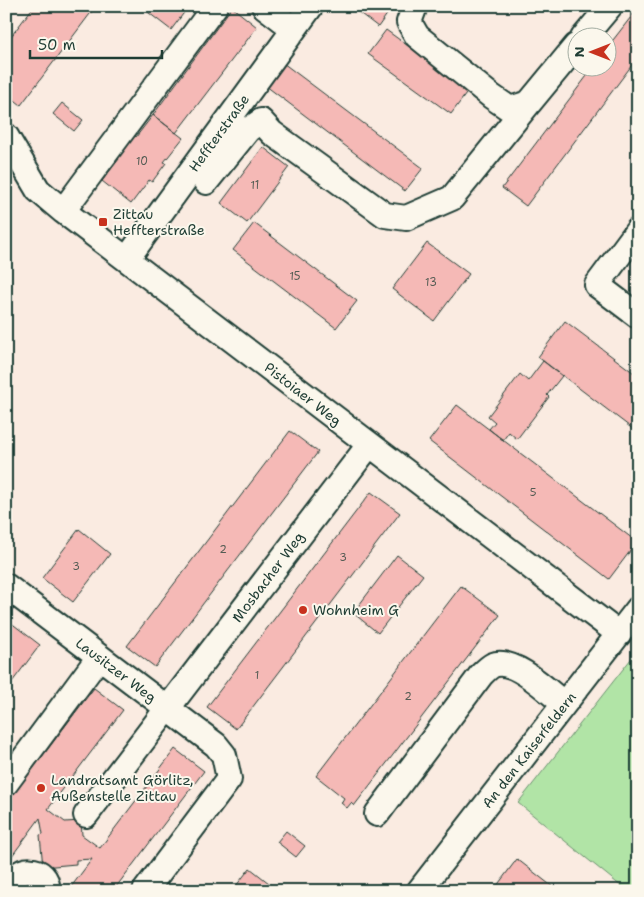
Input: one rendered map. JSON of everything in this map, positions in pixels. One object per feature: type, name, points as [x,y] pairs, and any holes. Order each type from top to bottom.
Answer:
[{"type":"street","points":[[63,211],[216,6]]},
{"type":"street","points":[[264,6],[294,29]]},
{"type":"street","name":"Heffterstraße","points":[[127,259],[311,6]]},
{"type":"street","points":[[415,6],[409,22],[417,36],[491,96],[510,109],[529,103]]},
{"type":"street","points":[[592,28],[608,7]]},
{"type":"street","points":[[206,182],[248,130],[261,121],[272,133],[385,216],[406,218],[452,198],[566,58]]},
{"type":"street","name":"Pistoiaer Weg","points":[[6,136],[38,190],[63,211],[619,634]]},
{"type":"street","points":[[638,230],[597,285],[638,316]]},
{"type":"street","name":"Mosbacher Weg","points":[[86,815],[369,445]]},
{"type":"street","name":"Lausitzer Weg","points":[[6,586],[216,745],[224,754],[228,779],[145,891]]},
{"type":"street","name":"An den Kaiserfeldern","points":[[419,891],[638,609]]},
{"type":"street","points":[[6,783],[100,657]]},
{"type":"street","points":[[377,814],[481,675],[493,665],[507,664],[516,668],[564,704]]},
{"type":"street","points":[[13,891],[12,886],[17,875],[28,870],[39,872],[43,876],[46,881],[47,891]]},
{"type":"green space","points":[[638,650],[638,891],[627,891],[518,803]]},
{"type":"building","points":[[34,6],[96,6],[21,105],[6,93],[6,43]]},
{"type":"building","points":[[140,6],[189,6],[171,30]]},
{"type":"building","points":[[355,6],[393,6],[378,27],[353,8]]},
{"type":"building","points":[[232,7],[257,27],[176,133],[153,115]]},
{"type":"building","points":[[638,8],[638,57],[526,206],[502,188],[585,78],[616,78],[616,36]]},
{"type":"building","points":[[386,30],[469,90],[451,114],[368,54]]},
{"type":"building","points":[[283,63],[423,168],[405,191],[266,86]]},
{"type":"building","points":[[62,103],[83,120],[74,131],[53,114]]},
{"type":"building","points":[[153,115],[183,138],[164,162],[166,163],[152,182],[149,180],[131,204],[102,181],[134,135],[136,137]]},
{"type":"building","points":[[263,147],[289,167],[247,223],[221,203]]},
{"type":"building","points":[[254,223],[357,301],[336,328],[233,250]]},
{"type":"building","points":[[427,243],[469,274],[434,321],[392,289]]},
{"type":"building","points":[[565,321],[638,376],[638,433],[538,357]]},
{"type":"building","points":[[543,361],[562,376],[547,395],[549,397],[517,439],[509,432],[503,440],[489,429],[495,422],[488,416],[520,374],[528,381]]},
{"type":"building","points":[[457,405],[637,542],[609,579],[429,441]]},
{"type":"building","points":[[290,431],[318,452],[155,667],[127,646]]},
{"type":"building","name":"Wohnheim G","points":[[371,492],[400,513],[236,729],[207,707]]},
{"type":"building","points":[[79,529],[110,554],[73,602],[42,578]]},
{"type":"building","points":[[397,555],[423,575],[378,633],[353,613]]},
{"type":"building","points":[[461,586],[500,615],[354,806],[351,803],[347,808],[341,803],[344,798],[316,776]]},
{"type":"building","points":[[10,622],[40,645],[6,690],[6,627]]},
{"type":"building","name":"Landratsamt Görlitz, Außenstelle Zittau","points":[[94,688],[123,710],[48,809],[65,822],[81,821],[82,835],[100,848],[175,749],[204,771],[113,891],[68,891],[92,859],[76,860],[76,864],[43,867],[40,835],[43,834],[40,818],[6,864],[6,804]]},
{"type":"building","points":[[286,831],[305,846],[296,857],[277,842]]},
{"type":"building","points":[[517,859],[558,891],[493,891]]},
{"type":"building","points":[[250,868],[279,891],[232,891]]},
{"type":"place","name":"Zittau Heffterstraße","points":[[103,222]]},
{"type":"place","name":"Wohnheim G","points":[[303,610]]},
{"type":"place","name":"Landratsamt Görlitz, Außenstelle Zittau","points":[[41,788]]}]
